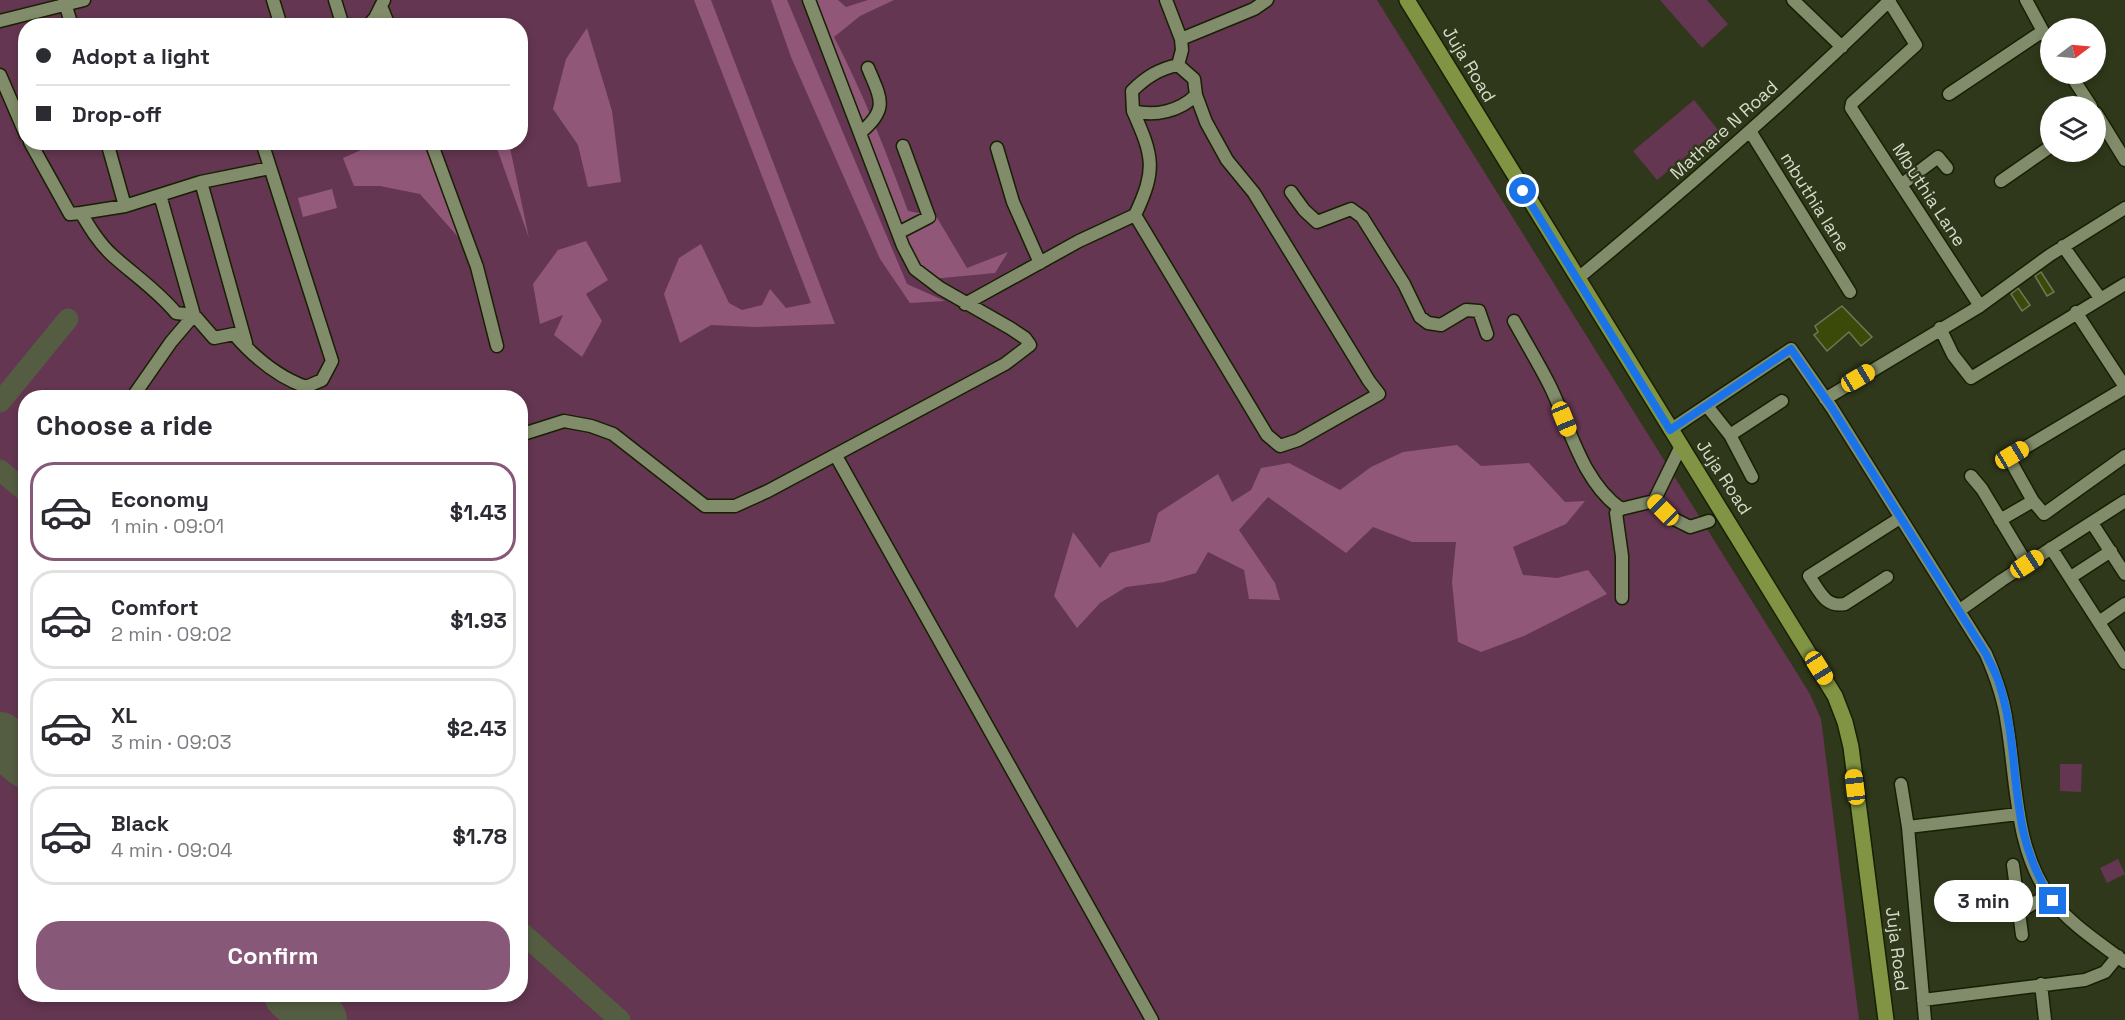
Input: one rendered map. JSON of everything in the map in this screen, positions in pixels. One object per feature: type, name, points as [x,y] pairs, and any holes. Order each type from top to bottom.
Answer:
[{"type":"main road","name":"Juja Road","points":[[1407,0],[1576,279],[1828,684],[1845,722],[1886,1020]]},
{"type":"street","points":[[0,21],[84,0]]},
{"type":"street","points":[[273,0],[279,18]]},
{"type":"street","points":[[335,0],[341,18]]},
{"type":"street","points":[[528,432],[564,421],[591,426],[613,434],[705,506],[735,506],[836,456],[1005,364],[1030,345],[1025,338],[965,304],[915,268],[898,233],[809,0]]},
{"type":"street","points":[[1166,0],[1181,39],[1182,50],[1178,65]]},
{"type":"street","points":[[1181,39],[1254,9],[1267,0]]},
{"type":"street","points":[[1793,0],[1842,47]]},
{"type":"street","points":[[2026,0],[2040,26]]},
{"type":"street","name":"Mathare N Road","points":[[1576,279],[1750,131],[1889,1]]},
{"type":"street","name":"Mbuthia Lane","points":[[1889,1],[1916,45],[1852,103],[1853,110],[1980,306]]},
{"type":"street","points":[[65,3],[70,18]]},
{"type":"street","points":[[375,18],[383,3]]},
{"type":"street","points":[[383,3],[386,18]]},
{"type":"street","points":[[1949,94],[2040,33]]},
{"type":"street","points":[[1135,215],[1267,435],[1280,446],[1298,440],[1379,394],[1254,193],[1227,160],[1206,122],[1196,95],[1194,79],[1178,65]]},
{"type":"street","points":[[965,304],[1135,215],[1148,188],[1151,166],[1148,146],[1133,111],[1132,91],[1144,79],[1164,68],[1178,65]]},
{"type":"street","points":[[860,133],[876,120],[880,97],[868,68]]},
{"type":"street","points":[[0,75],[18,116]]},
{"type":"street","points":[[1133,111],[1150,116],[1186,105],[1196,95]]},
{"type":"street","name":"mbuthia lane","points":[[1750,131],[1850,292]]},
{"type":"street","points":[[2106,131],[2125,160]]},
{"type":"street","points":[[898,233],[929,217],[903,146]]},
{"type":"street","points":[[997,148],[1012,202],[1040,263]]},
{"type":"street","points":[[34,150],[69,214],[125,206],[201,182],[270,168]]},
{"type":"street","points":[[109,150],[125,206]]},
{"type":"street","points":[[264,150],[305,269],[332,360],[322,380],[310,390]]},
{"type":"street","points":[[434,150],[477,267],[497,346]]},
{"type":"street","points":[[2001,182],[2040,154]]},
{"type":"street","points":[[1901,185],[1938,157],[1947,168]]},
{"type":"street","points":[[201,182],[242,336],[251,353]]},
{"type":"street","points":[[1291,192],[1304,210],[1317,222],[1351,210],[1362,217],[1404,284],[1420,317],[1428,323],[1442,325],[1466,310],[1479,311],[1487,334]]},
{"type":"street","points":[[160,195],[194,315],[214,338],[234,334],[251,353],[305,390]]},
{"type":"street","points":[[1825,399],[1980,306],[2063,246],[2125,208]]},
{"type":"street","points":[[81,213],[94,235],[111,254],[162,295],[176,313],[194,315]]},
{"type":"street","points":[[2063,246],[2100,298]]},
{"type":"street","points":[[1940,328],[1953,355],[1971,378],[2125,284]]},
{"type":"street","points":[[2076,312],[2125,388],[2011,456],[2011,463],[2033,501],[2042,514],[2046,514],[2125,456]]},
{"type":"street","points":[[138,390],[171,342],[194,315]]},
{"type":"street","points":[[1514,321],[1550,387],[1570,435],[1593,480],[1609,501],[1621,509]]},
{"type":"street","points":[[1670,430],[1791,349],[1986,654],[1999,684],[2007,722],[2018,814],[2038,878],[2048,895],[2079,926],[2121,959],[2099,976],[2073,982],[2041,984],[1923,1000]]},
{"type":"street","points":[[1730,435],[1782,401]]},
{"type":"street","points":[[1707,405],[1730,435],[1752,477]]},
{"type":"street","points":[[1654,501],[1681,446]]},
{"type":"street","points":[[836,456],[1152,1020]]},
{"type":"street","points":[[1971,476],[2027,564]]},
{"type":"street","points":[[1622,598],[1622,556],[1616,513],[1621,509],[1654,501]]},
{"type":"street","points":[[1654,501],[1672,518],[1690,527],[1709,521]]},
{"type":"street","points":[[2000,520],[2033,501]]},
{"type":"street","points":[[1960,610],[2125,501]]},
{"type":"street","points":[[1887,577],[1845,604],[1837,606],[1826,601],[1809,576],[1900,518]]},
{"type":"street","points":[[2092,523],[2125,574]]},
{"type":"street","points":[[2051,548],[2125,663]]},
{"type":"street","points":[[2071,577],[2110,551]]},
{"type":"street","points":[[2099,622],[2125,604]]},
{"type":"street","points":[[1901,784],[1908,827],[1925,1020]]},
{"type":"street","points":[[1908,827],[2018,814]]},
{"type":"street","points":[[2013,865],[2022,935]]},
{"type":"street","points":[[2019,912],[2048,895]]},
{"type":"street","points":[[2041,984],[2045,1020]]},
{"type":"shaded area","points":[[0,0],[1377,0],[1810,694],[1821,719],[1859,1020],[0,1020]]},
{"type":"shaded area","points":[[694,0],[711,0],[835,324],[756,327],[711,325],[680,343],[664,294],[679,258],[701,244],[729,303],[742,310],[762,305],[770,289],[786,308],[811,303]]},
{"type":"shaded area","points":[[771,0],[787,0],[907,284],[945,301],[910,303],[880,259],[791,57]]},
{"type":"shaded area","points":[[811,0],[838,0],[846,7],[868,0],[894,0],[860,16],[834,37],[874,122],[908,211],[936,216],[967,268],[1008,252],[995,273],[921,280]]},
{"type":"shaded area","points":[[1660,0],[1707,0],[1728,24],[1702,48]]},
{"type":"shaded area","points":[[587,28],[612,111],[621,182],[588,187],[578,145],[553,109],[566,59]]},
{"type":"shaded area","points":[[1694,100],[1718,130],[1657,180],[1633,151]]},
{"type":"shaded area","points":[[361,150],[432,150],[482,264],[420,194],[380,186],[354,186],[343,158]]},
{"type":"shaded area","points":[[498,150],[510,150],[529,238]]},
{"type":"shaded area","points":[[332,189],[337,208],[303,217],[298,198]]},
{"type":"shaded area","points":[[586,241],[608,280],[586,294],[602,321],[582,357],[554,335],[563,315],[540,324],[533,284],[558,250]]},
{"type":"shaded area","points":[[1457,445],[1481,466],[1529,463],[1565,502],[1585,501],[1566,524],[1513,547],[1523,575],[1557,578],[1588,570],[1607,594],[1524,636],[1481,652],[1458,642],[1452,582],[1456,542],[1412,542],[1373,527],[1346,553],[1268,497],[1239,530],[1275,583],[1280,600],[1249,599],[1244,570],[1208,552],[1196,573],[1164,582],[1126,587],[1100,603],[1077,628],[1054,596],[1073,532],[1100,568],[1110,553],[1150,542],[1158,513],[1218,474],[1232,502],[1251,490],[1261,468],[1289,463],[1340,490],[1371,467],[1403,452]]},
{"type":"shaded area","points":[[2060,764],[2082,764],[2081,792],[2060,791]]},
{"type":"shaded area","points":[[2118,859],[2125,874],[2107,883],[2100,868]]},
{"type":"building","points":[[2041,272],[2054,292],[2047,296],[2035,276]]},
{"type":"building","points":[[2018,288],[2030,305],[2022,311],[2011,294]]},
{"type":"building","points":[[1842,306],[1872,337],[1861,346],[1849,332],[1827,351],[1814,335],[1818,332],[1815,326]]},
{"type":"taxiway","points":[[0,402],[68,319]]},
{"type":"taxiway","points":[[0,470],[18,485]]},
{"type":"taxiway","points":[[528,938],[620,1020]]},
{"type":"runway","points":[[0,739],[18,754]]},
{"type":"runway","points":[[300,1002],[320,1020]]},
{"type":"route","points":[[1523,191],[1670,430],[1791,349],[1832,408],[1986,654],[1999,684],[2007,722],[2018,814],[2024,841],[2038,878],[2053,901]]}]
